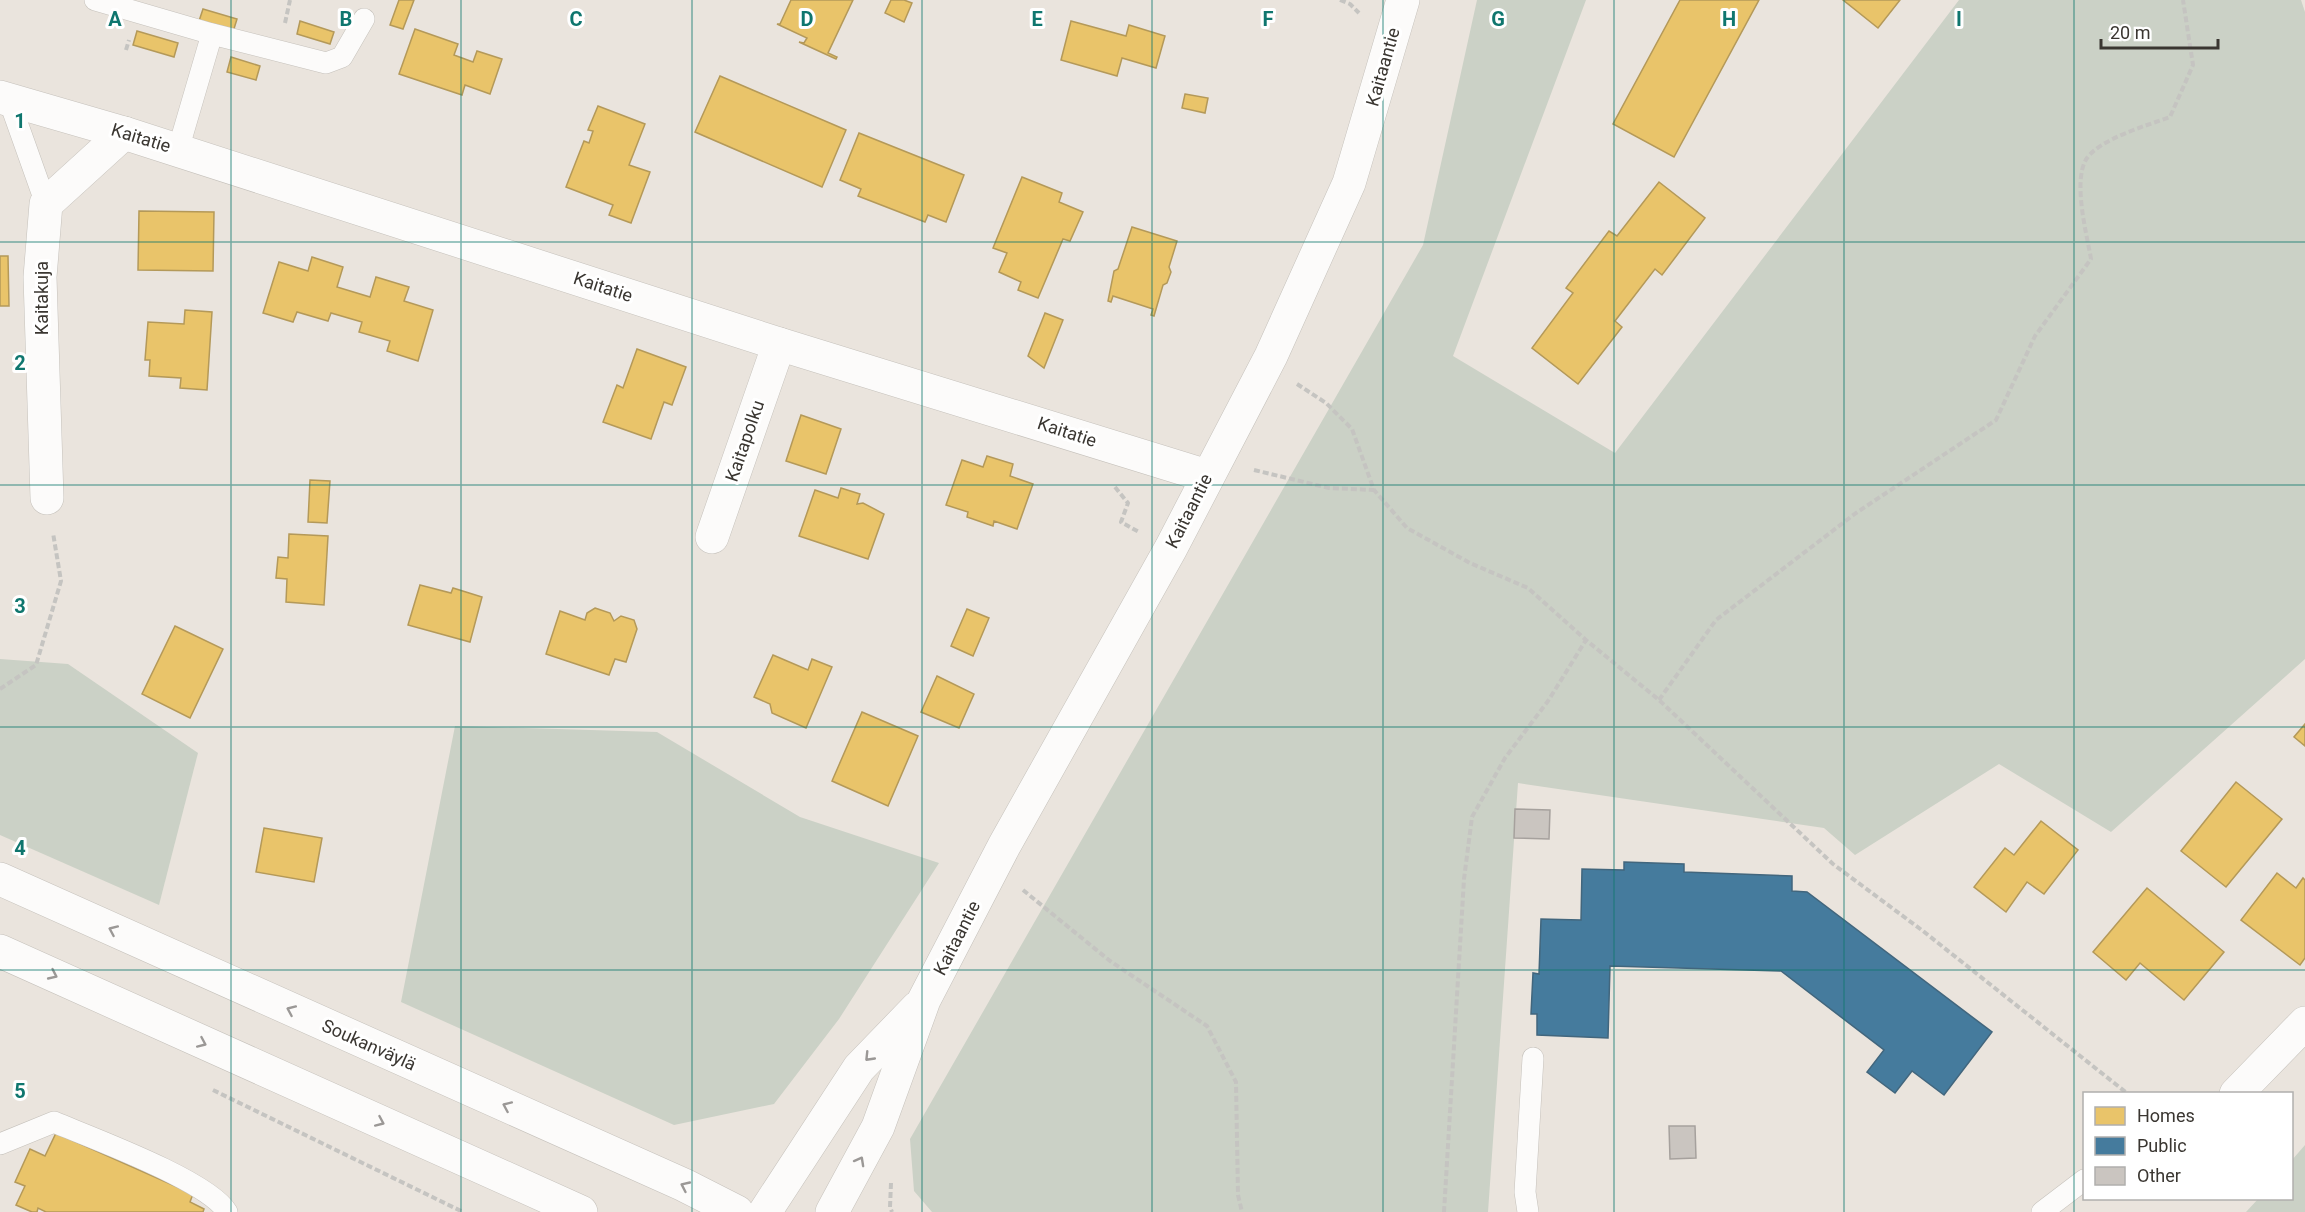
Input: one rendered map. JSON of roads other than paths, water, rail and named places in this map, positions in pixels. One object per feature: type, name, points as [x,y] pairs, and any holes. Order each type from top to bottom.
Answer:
[{"type":"main road","name":"Kaitaantie","points":[[831,1212],[878,1127],[924,1000],[1004,846],[1171,548],[1271,356],[1349,183],[1403,0]]},
{"type":"main road","name":"Kaitatie","points":[[5,99],[124,133],[779,344],[1207,476]]},
{"type":"main road","points":[[46,204],[124,133]]},
{"type":"main road","name":"Kaitakuja","points":[[46,204],[40,277],[47,498]]},
{"type":"main road","name":"Kaitapolku","points":[[712,537],[779,344]]},
{"type":"main road","name":"Soukanväylä","points":[[0,879],[673,1180],[737,1212]]},
{"type":"main road","points":[[0,951],[581,1212]]},
{"type":"main road","name":"Kaitaantie","points":[[765,1212],[859,1068],[924,1000]]},
{"type":"main road","points":[[2238,1092],[2305,1023]]},
{"type":"lane","points":[[95,0],[212,34],[326,63],[342,57],[364,20]]},
{"type":"lane","points":[[178,150],[212,34]]},
{"type":"lane","points":[[5,99],[46,204]]},
{"type":"lane","points":[[1527,1212],[1525,1192],[1533,1058]]},
{"type":"lane","points":[[0,1144],[54,1122],[198,1185],[221,1202],[227,1212]]},
{"type":"lane","points":[[2042,1212],[2083,1181]]}]
